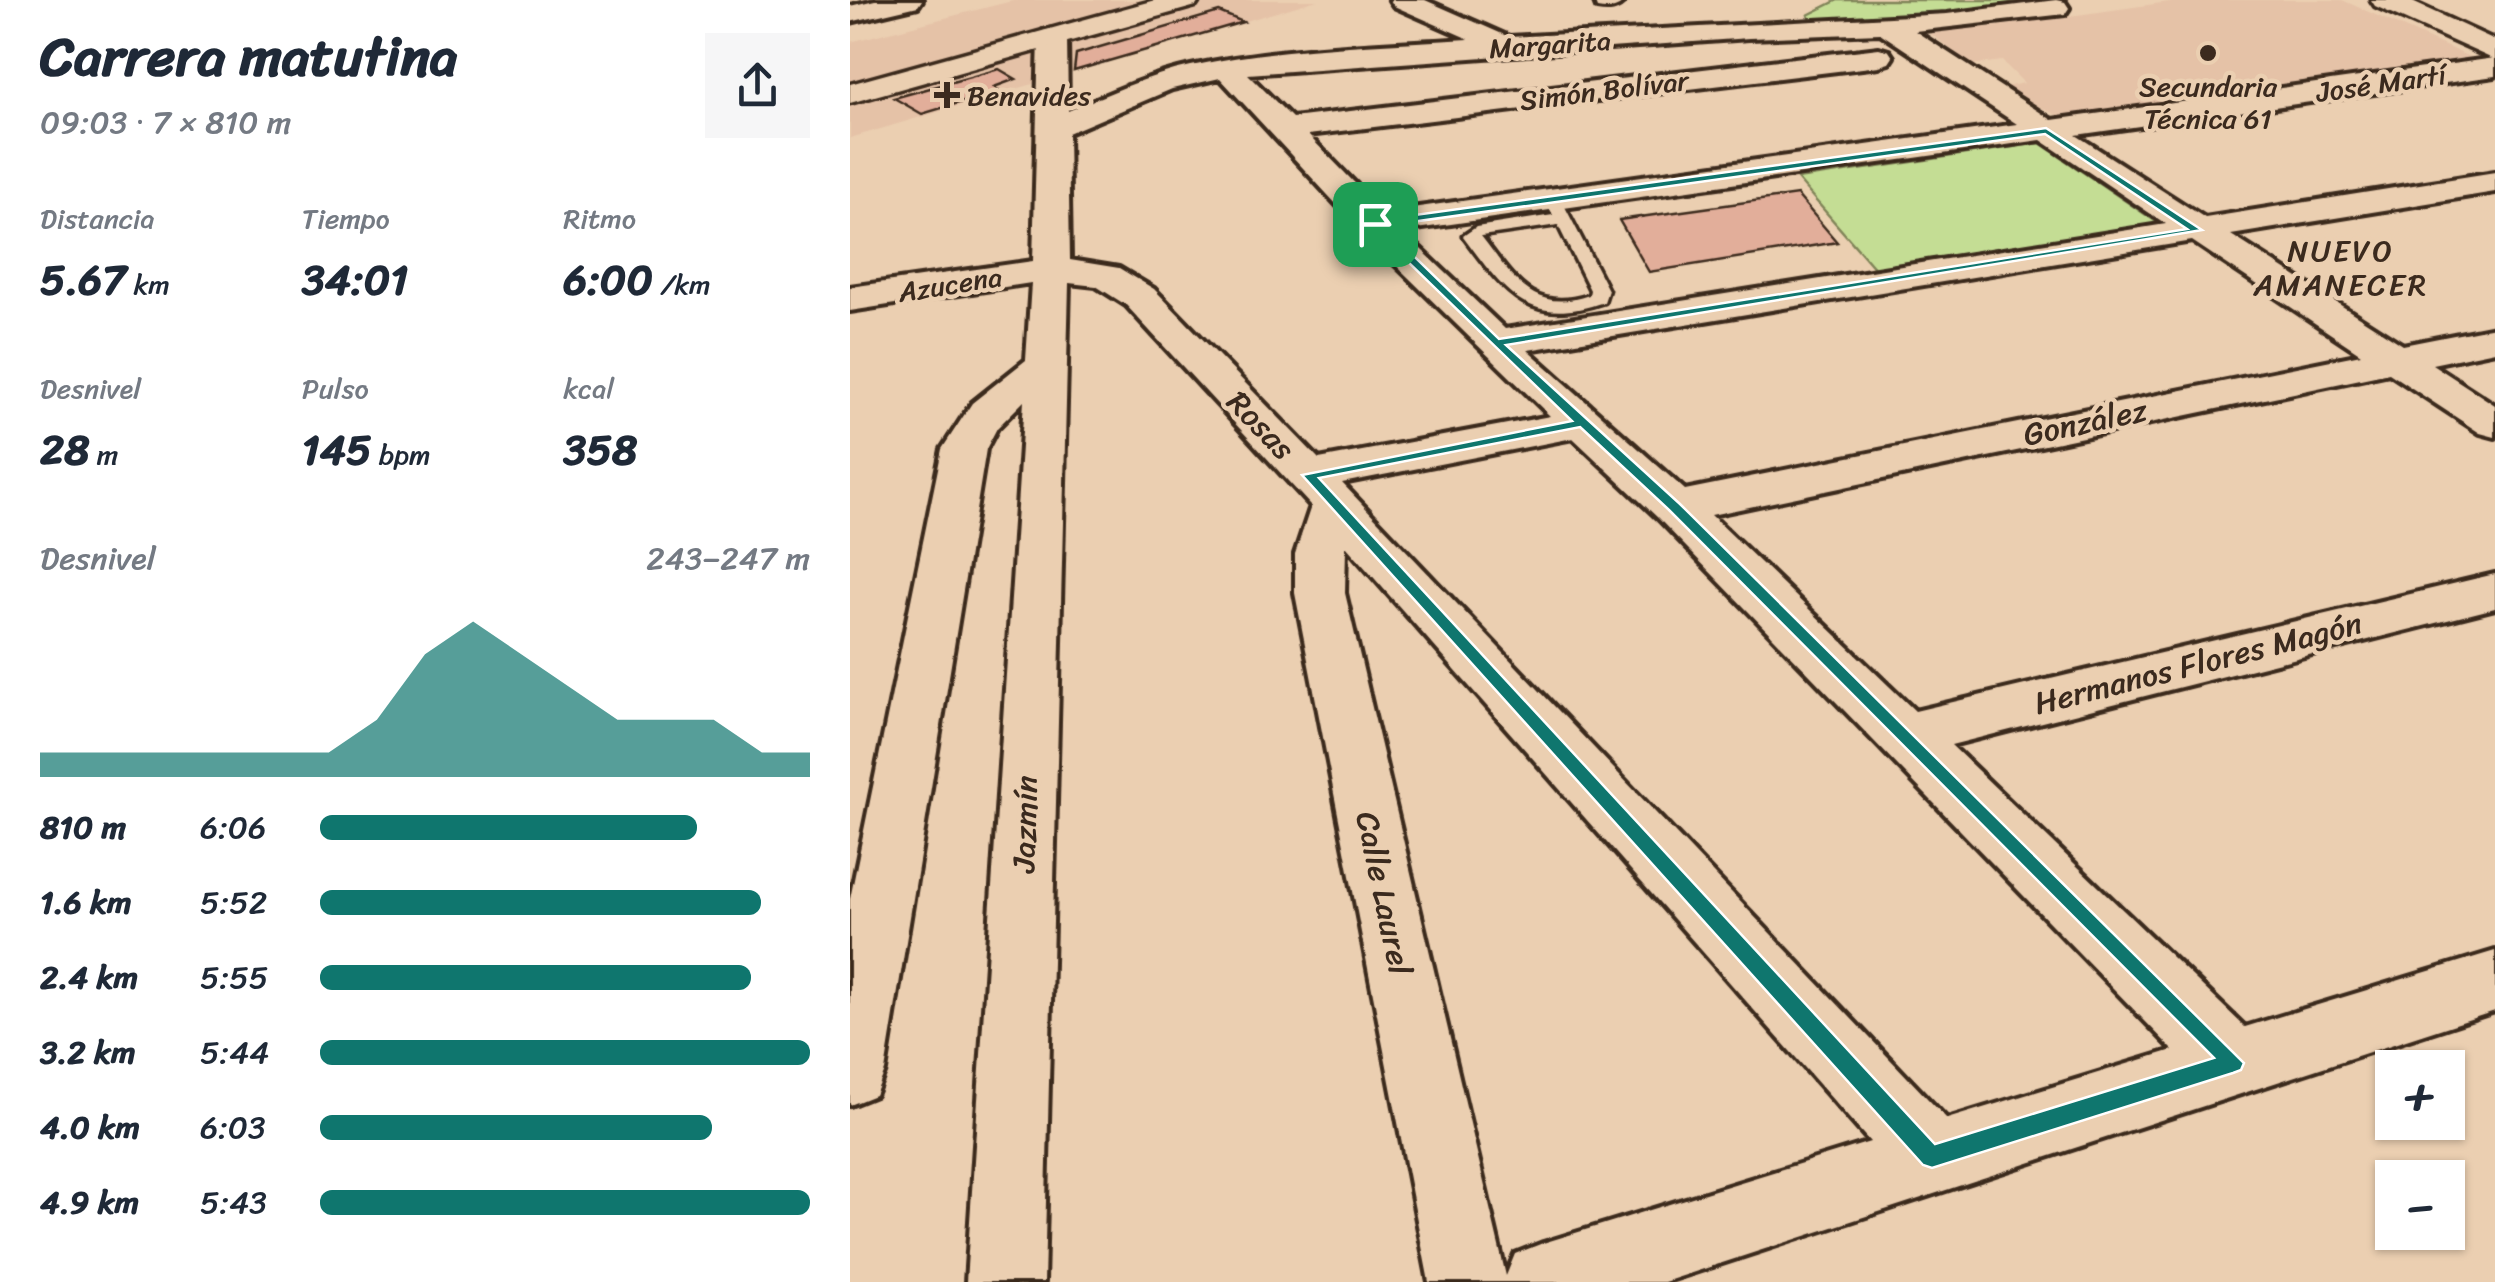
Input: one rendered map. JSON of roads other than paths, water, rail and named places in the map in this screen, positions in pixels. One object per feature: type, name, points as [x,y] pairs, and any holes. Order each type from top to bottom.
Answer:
[{"type":"main road","points":[[850,94],[898,72],[1137,0]]},
{"type":"main road","points":[[850,77],[898,72],[1186,0]]},
{"type":"main road","points":[[2385,0],[2495,51]]},
{"type":"main road","points":[[2424,0],[2495,32]]},
{"type":"street","points":[[850,14],[909,0]]},
{"type":"street","points":[[1403,0],[1511,48]]},
{"type":"street","points":[[1749,30],[1822,0]]},
{"type":"street","points":[[1606,1],[1684,34]]},
{"type":"street","name":"Margarita","points":[[1053,128],[1162,83],[1278,60],[1749,30],[1888,26],[2008,16],[2048,4]]},
{"type":"street","points":[[1888,26],[2495,424]]},
{"type":"street","name":"Jazmín","points":[[1005,1282],[1051,269],[1053,36]]},
{"type":"street","name":"Simón Bolívar","points":[[1282,128],[1925,51]]},
{"type":"street","name":"José Martí","points":[[1375,224],[1558,209],[2046,131],[2495,67]]},
{"type":"street","points":[[1226,68],[1375,224],[1496,343],[1674,507],[2233,1063]]},
{"type":"street","points":[[1496,343],[2495,182]]},
{"type":"street","name":"Azucena","points":[[850,299],[1051,269]]},
{"type":"street","name":"Rosas","points":[[1051,269],[1106,276],[1130,290],[1322,490],[1932,1157]]},
{"type":"street","name":"González","points":[[1674,507],[2495,340]]},
{"type":"street","points":[[850,1072],[964,449],[974,423],[990,405],[1044,367]]},
{"type":"street","points":[[1322,490],[1582,423]]},
{"type":"street","name":"Calle Laurel","points":[[1322,490],[1320,593],[1468,1282]]},
{"type":"street","name":"Hermanos Flores Magón","points":[[1902,736],[2495,591]]},
{"type":"street","points":[[1543,1282],[2495,981]]},
{"type":"lane","points":[[1558,209],[1599,290],[1598,298],[1585,304],[1548,309],[1531,305],[1472,236],[1558,209]]},
{"type":"place","name":"Secundaria Técnica 61","points":[[2208,53]]},
{"type":"place","name":"Benavides","points":[[947,95]]},
{"type":"district","name":"NUEVO AMANECER","points":[[2341,268]]}]
